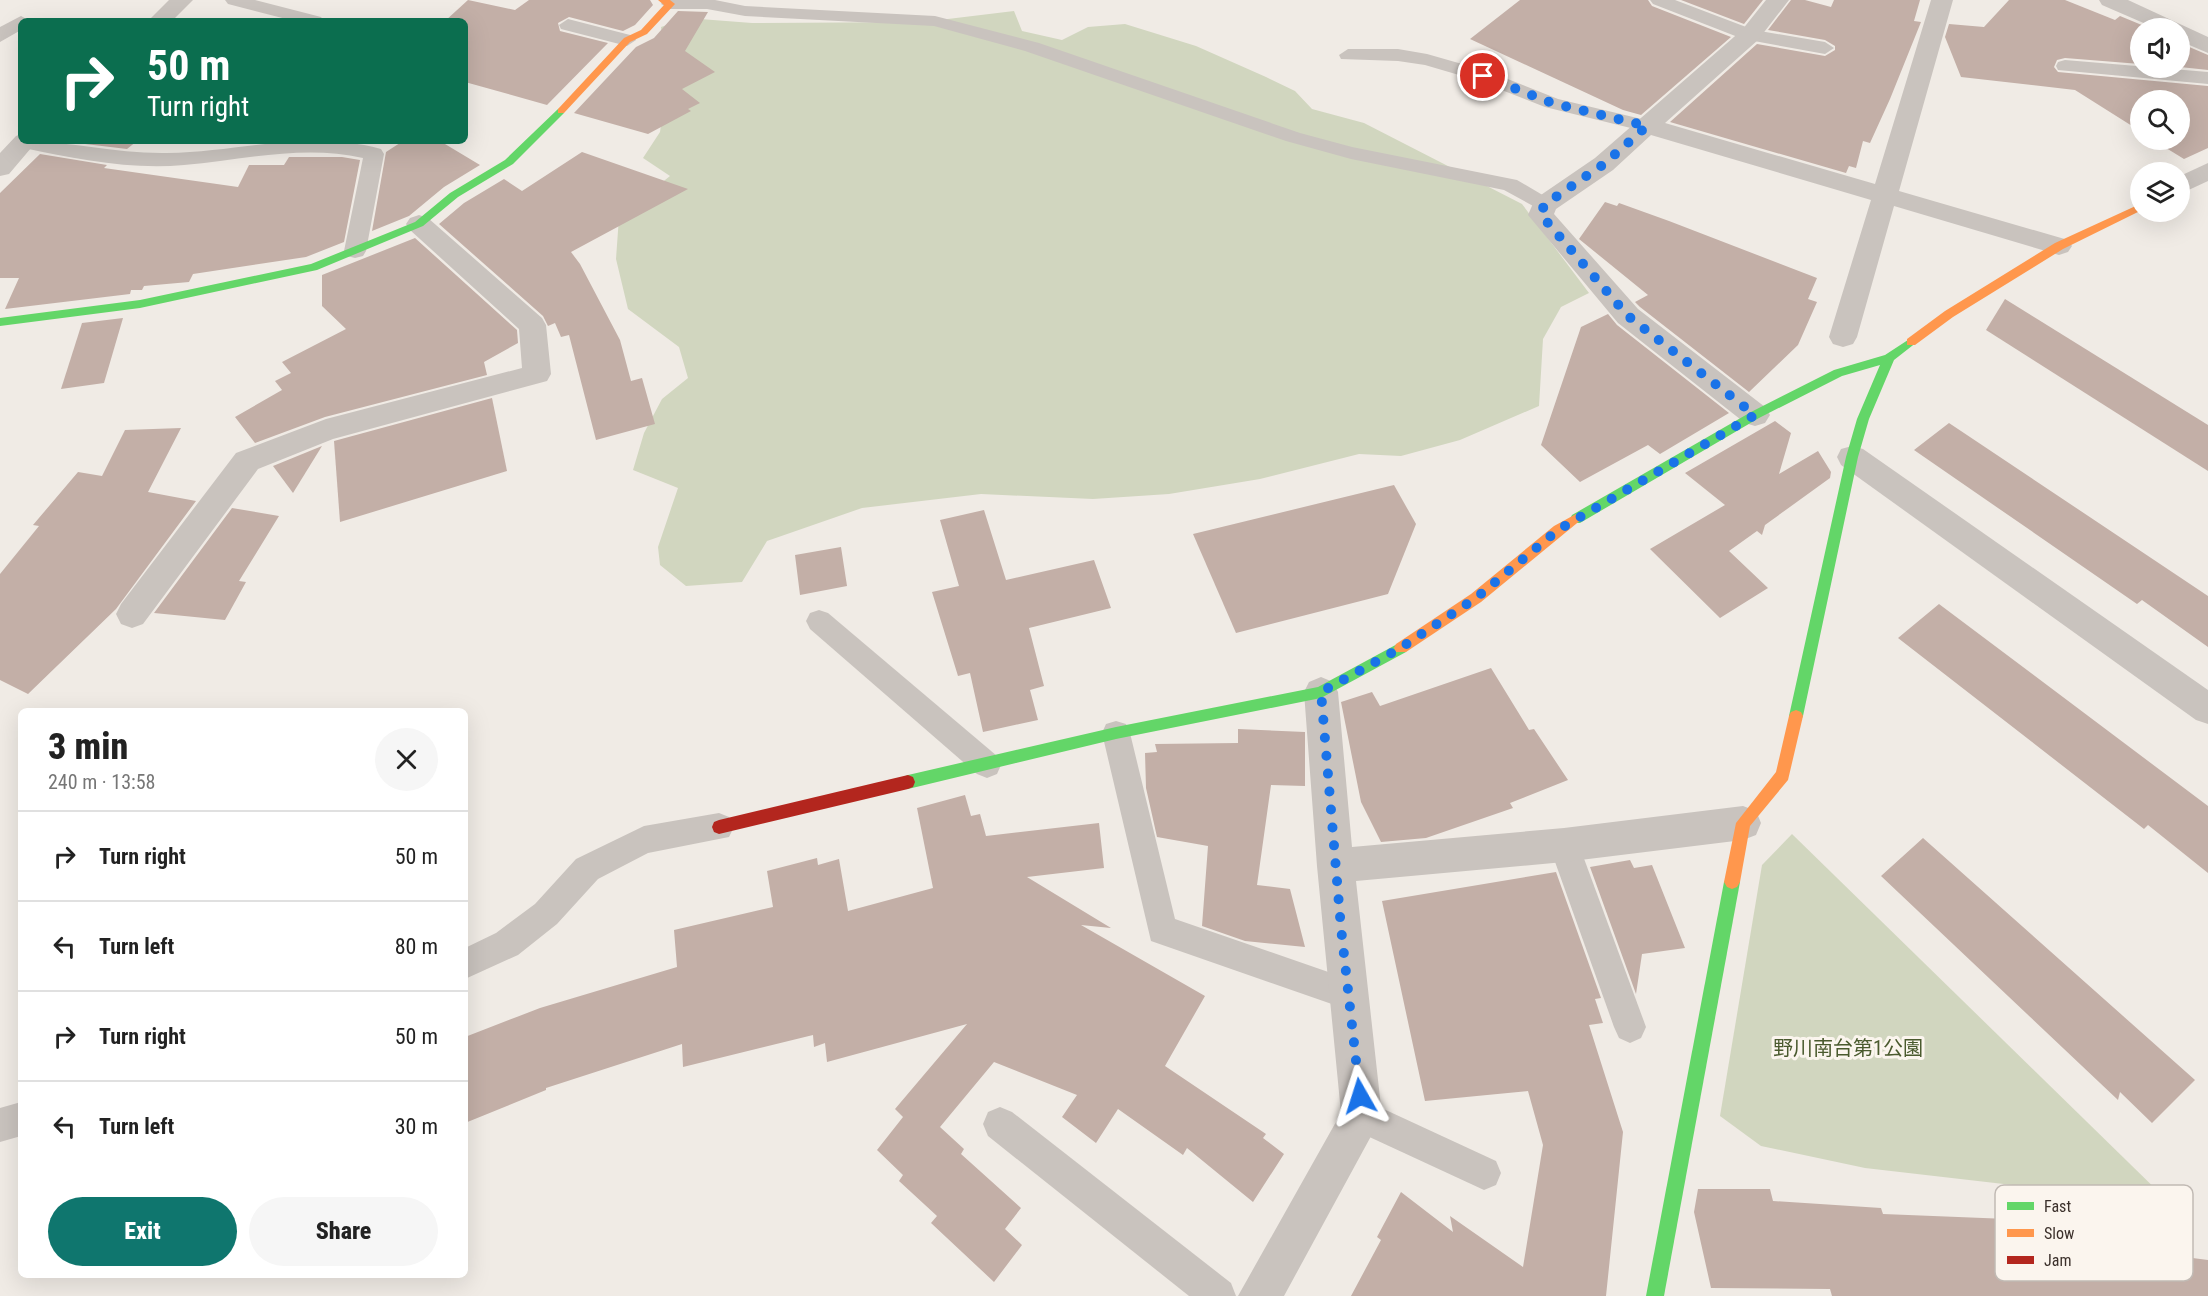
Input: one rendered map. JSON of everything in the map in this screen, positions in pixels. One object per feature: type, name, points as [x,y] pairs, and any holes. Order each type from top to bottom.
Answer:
[{"type":"street","points":[[162,18],[182,0]]},
{"type":"street","points":[[1755,415],[1628,316],[1541,215],[1544,205],[1604,164],[1750,35],[1778,0]]},
{"type":"street","points":[[1843,337],[1942,0]]},
{"type":"street","points":[[2110,0],[2150,18]]},
{"type":"street","points":[[0,322],[140,304],[313,267],[419,224],[454,195],[508,162],[627,40],[644,32],[666,2]]},
{"type":"street","points":[[2190,37],[2208,46]]},
{"type":"street","points":[[1647,126],[2059,246]]},
{"type":"street","points":[[0,132],[18,140]]},
{"type":"street","points":[[0,168],[22,144]]},
{"type":"street","points":[[2190,181],[2208,171]]},
{"type":"street","points":[[719,827],[1116,733],[1321,692],[1399,649],[1476,598],[1558,530],[1755,415],[1838,373],[1888,358],[1949,314],[2059,246],[2072,242],[2130,212]]},
{"type":"street","points":[[132,614],[247,461],[326,430],[537,374],[532,325],[419,224]]},
{"type":"street","points":[[1655,1296],[1743,823],[1783,775],[1852,457],[1863,419],[1888,358]]},
{"type":"street","points":[[1852,457],[2208,709]]},
{"type":"street","points":[[1260,1296],[1362,1116],[1335,866],[1321,692]]},
{"type":"street","points":[[1335,866],[1564,845],[1743,823]]},
{"type":"lane","points":[[234,0],[303,18]]},
{"type":"lane","points":[[1659,0],[1750,35],[1826,48]]},
{"type":"lane","points":[[666,2],[707,3],[745,11],[934,21],[1032,47],[1293,137],[1351,153],[1510,185],[1544,205]]},
{"type":"lane","points":[[0,36],[18,24]]},
{"type":"lane","points":[[568,25],[627,40]]},
{"type":"lane","points":[[1348,55],[1398,55],[1427,60],[1474,73],[1552,103],[1647,126]]},
{"type":"lane","points":[[2065,66],[2208,78]]},
{"type":"lane","points":[[33,144],[55,149],[181,159],[303,145],[349,146],[374,154],[355,251]]},
{"type":"lane","points":[[819,621],[987,765]]},
{"type":"lane","points":[[1116,733],[1162,930],[1349,994]]},
{"type":"lane","points":[[468,963],[507,944],[546,914],[586,869],[644,840],[719,827]]},
{"type":"lane","points":[[1564,845],[1630,1027]]},
{"type":"lane","points":[[1362,1116],[1484,1173]]},
{"type":"lane","points":[[0,1125],[18,1120]]},
{"type":"lane","points":[[1000,1124],[1218,1296]]},
{"type":"green space","points":[[1014,11],[1022,31],[1062,40],[1088,27],[1125,24],[1196,46],[1295,91],[1312,109],[1364,123],[1522,204],[1589,293],[1561,307],[1543,339],[1539,406],[1460,440],[1401,456],[1359,454],[1260,479],[1169,494],[1093,499],[981,494],[862,508],[767,541],[742,582],[686,586],[660,565],[658,547],[678,488],[633,470],[644,433],[662,399],[688,378],[679,347],[628,309],[616,259],[619,217],[670,176],[643,158],[660,132],[666,92],[661,27],[687,18],[752,23],[923,22]]},
{"type":"green space","name":"野川南台第1公園","points":[[1792,834],[2152,1185],[2013,1185],[1865,1168],[1761,1146],[1720,1116],[1762,865]]},
{"type":"building","points":[[468,0],[515,10],[529,0],[650,0],[653,5],[635,25],[623,31],[569,17],[558,23],[560,31],[608,43],[547,105],[468,83],[468,18],[448,18]]},
{"type":"building","points":[[1520,0],[1648,0],[1652,6],[1731,37],[1641,115],[1623,110],[1470,39]]},
{"type":"building","points":[[1681,0],[1763,0],[1744,24]]},
{"type":"building","points":[[1791,0],[1805,0],[1831,7],[1834,0],[1920,0],[1914,21],[1921,22],[1890,99],[1870,143],[1863,141],[1856,168],[1849,166],[1846,173],[1670,122],[1757,44],[1825,56],[1835,50],[1835,46],[1825,40],[1768,30]]},
{"type":"building","points":[[2009,0],[2065,0],[2115,20],[2120,16],[2130,20],[2130,63],[2065,58],[2057,60],[2054,67],[2058,72],[2208,86],[2208,148],[2184,159],[2169,150],[2190,150],[2190,90],[2130,90],[2130,125],[2075,90],[1961,77],[1945,37],[1949,24],[1984,27]]},
{"type":"building","points":[[678,11],[708,12],[685,51],[715,72],[682,89],[700,103],[688,109],[691,111],[648,134],[574,113],[636,47],[654,38]]},
{"type":"building","points":[[2190,47],[2208,55],[2208,70],[2190,68]]},
{"type":"building","points":[[85,144],[133,144],[127,149]]},
{"type":"building","points":[[398,144],[445,144],[480,165],[444,187],[409,216],[372,231],[386,152]]},
{"type":"building","points":[[582,152],[688,189],[571,252],[580,264],[620,340],[631,381],[642,378],[655,424],[596,440],[569,335],[561,337],[555,323],[548,326],[543,316],[439,224],[464,203],[504,179],[522,191]]},
{"type":"building","points":[[40,154],[107,165],[104,168],[238,187],[249,165],[284,165],[289,157],[342,157],[360,160],[344,242],[306,257],[193,274],[189,282],[144,286],[142,290],[131,290],[130,294],[5,309],[19,278],[0,278],[0,193]]},
{"type":"building","points":[[1605,202],[1617,206],[1619,203],[1817,278],[1808,299],[1817,302],[1798,345],[1749,392],[1640,307],[1635,302],[1648,295],[1579,239]]},
{"type":"building","points":[[415,238],[517,330],[518,343],[484,362],[487,375],[325,417],[255,443],[235,417],[282,390],[275,381],[291,373],[282,362],[346,329],[322,306],[322,275]]},
{"type":"building","points":[[2005,299],[2208,425],[2208,471],[1986,330]]},
{"type":"building","points":[[1608,314],[1617,325],[1729,413],[1660,454],[1648,445],[1580,482],[1541,445],[1581,327]]},
{"type":"building","points":[[123,318],[104,383],[61,389],[82,323]]},
{"type":"building","points":[[492,398],[507,471],[340,522],[334,441]]},
{"type":"building","points":[[1775,421],[1791,433],[1779,474],[1818,451],[1831,472],[1830,478],[1765,525],[1762,535],[1757,531],[1729,551],[1768,588],[1720,618],[1650,549],[1725,505],[1685,473]]},
{"type":"building","points":[[1949,423],[2208,596],[2208,647],[2142,600],[2137,604],[1914,450]]},
{"type":"building","points":[[181,428],[148,492],[196,501],[116,609],[28,694],[0,680],[0,574],[39,526],[33,525],[78,472],[102,476],[125,430]]},
{"type":"building","points":[[322,446],[293,493],[273,466]]},
{"type":"building","points":[[1394,485],[1416,524],[1388,594],[1236,633],[1193,534]]},
{"type":"building","points":[[232,508],[279,516],[239,581],[246,582],[225,620],[154,613]]},
{"type":"building","points":[[984,510],[1006,580],[1094,560],[1111,608],[1029,628],[1044,686],[1030,690],[1038,720],[983,732],[970,673],[958,676],[932,592],[959,586],[940,520]]},
{"type":"building","points":[[841,547],[847,586],[800,595],[795,555]]},
{"type":"building","points":[[1939,604],[2208,806],[2208,873],[2148,825],[2144,829],[1898,638]]},
{"type":"building","points":[[1491,668],[1529,730],[1534,729],[1568,780],[1510,803],[1513,808],[1426,838],[1381,842],[1361,802],[1341,702],[1372,692],[1380,706]]},
{"type":"building","points":[[1238,729],[1305,732],[1305,786],[1271,785],[1257,885],[1290,889],[1305,947],[1245,941],[1202,926],[1208,846],[1157,837],[1146,788],[1145,753],[1157,752],[1155,744],[1238,743]]},
{"type":"building","points":[[965,795],[971,816],[980,814],[986,836],[1099,823],[1104,868],[1027,877],[1111,928],[1081,925],[1205,996],[1165,1066],[1266,1134],[1263,1138],[1284,1154],[1253,1202],[1187,1148],[1183,1155],[1118,1109],[1096,1143],[1062,1117],[1077,1095],[994,1062],[940,1127],[964,1149],[961,1154],[1021,1208],[1005,1229],[1022,1245],[994,1282],[931,1223],[937,1216],[899,1181],[903,1175],[877,1150],[903,1117],[895,1109],[967,1024],[827,1062],[825,1043],[814,1047],[813,1035],[683,1067],[682,1044],[546,1088],[546,1090],[468,1122],[468,1036],[540,1008],[677,967],[674,930],[773,907],[767,871],[817,858],[818,865],[839,859],[848,911],[933,888],[917,808]]},
{"type":"building","points":[[1923,838],[2195,1080],[2152,1123],[2120,1092],[2118,1100],[1881,876]]},
{"type":"building","points":[[1630,860],[1634,868],[1652,865],[1685,948],[1642,954],[1636,994],[1590,867]]},
{"type":"building","points":[[1556,872],[1601,998],[1595,999],[1603,1023],[1589,1025],[1623,1132],[1606,1296],[1351,1296],[1381,1240],[1377,1237],[1401,1192],[1453,1232],[1450,1216],[1523,1267],[1543,1145],[1528,1091],[1425,1101],[1382,901]]},
{"type":"building","points":[[1698,1189],[1770,1189],[1773,1201],[1881,1208],[1883,1214],[1995,1218],[1995,1281],[2193,1281],[2193,1258],[2208,1260],[2208,1296],[1832,1296],[1830,1289],[1711,1288],[1694,1212]]},
{"type":"traffic: fast","points":[[0,322],[140,304],[313,267],[419,224],[454,195],[509,162],[561,111]]},
{"type":"traffic: fast","points":[[1576,519],[1755,415],[1838,373],[1889,358],[1911,342]]},
{"type":"traffic: fast","points":[[1796,716],[1852,457],[1863,419],[1889,358]]},
{"type":"traffic: fast","points":[[908,782],[1116,733],[1321,692],[1401,648]]},
{"type":"traffic: fast","points":[[1655,1296],[1732,882]]},
{"type":"traffic: slow","points":[[561,111],[627,40],[644,32],[670,4],[663,0]]},
{"type":"traffic: slow","points":[[1911,342],[1949,314],[2059,246],[2130,212]]},
{"type":"traffic: slow","points":[[1401,648],[1476,598],[1558,530],[1576,519]]},
{"type":"traffic: slow","points":[[1732,882],[1743,823],[1783,775],[1796,716]]},
{"type":"traffic: jam","points":[[719,827],[908,782]]},
{"type":"route","points":[[1360,1096],[1335,866],[1321,692],[1399,649],[1476,598],[1558,530],[1755,415],[1628,316],[1541,215],[1544,205],[1604,164],[1647,126],[1552,103],[1483,76]]}]
